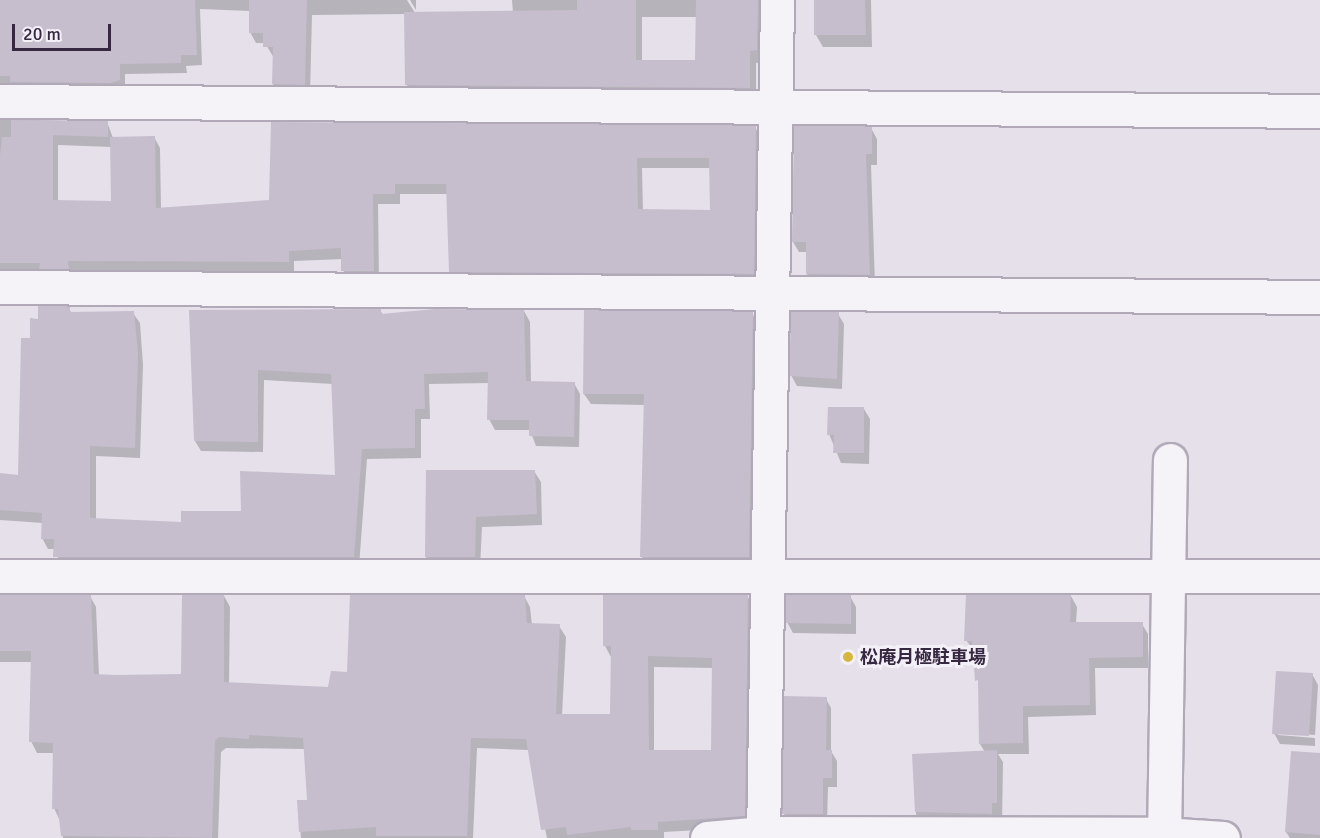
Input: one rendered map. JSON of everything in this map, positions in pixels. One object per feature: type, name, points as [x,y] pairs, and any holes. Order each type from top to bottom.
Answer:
[{"type":"street","points":[[763,835],[777,0]]},
{"type":"street","points":[[0,101],[1320,111]]},
{"type":"street","points":[[0,287],[1320,297]]},
{"type":"street","points":[[1164,836],[1171,576],[1170,460]]},
{"type":"street","points":[[0,576],[1320,576]]},
{"type":"street","points":[[707,838],[763,835],[1223,838]]},
{"type":"building","points":[[0,0],[195,0],[197,55],[181,55],[181,63],[120,64],[120,80],[110,83],[10,82],[10,76],[0,76]]},
{"type":"building","points":[[249,0],[307,0],[305,85],[272,84],[273,47],[263,47],[263,33],[249,33]]},
{"type":"building","points":[[577,0],[636,0],[636,60],[695,60],[696,0],[758,0],[757,50],[750,51],[750,88],[405,85],[404,12],[577,10]]},
{"type":"building","points":[[814,0],[865,0],[866,35],[814,35]]},
{"type":"building","points":[[11,120],[108,121],[108,137],[53,135],[53,200],[111,201],[110,137],[155,136],[156,208],[269,200],[271,122],[756,125],[754,274],[449,272],[446,184],[395,184],[395,194],[373,194],[374,271],[341,271],[341,248],[289,251],[289,262],[68,261],[69,269],[39,269],[40,263],[0,263],[0,155],[2,137],[11,137]],"holes":[[[637,158],[709,158],[710,210],[638,209]]]},
{"type":"building","points":[[794,126],[872,126],[872,154],[866,154],[870,275],[806,274],[806,242],[792,242]]},
{"type":"building","points":[[38,306],[70,306],[70,312],[134,311],[138,353],[135,448],[90,446],[90,518],[181,522],[181,511],[241,511],[240,471],[335,475],[331,374],[258,370],[258,442],[194,441],[189,310],[381,309],[381,314],[435,309],[524,310],[526,381],[575,382],[574,437],[529,436],[529,420],[487,420],[488,372],[424,374],[425,409],[415,409],[415,448],[362,449],[354,557],[53,557],[54,539],[41,539],[42,513],[0,510],[0,473],[18,475],[21,338],[30,338],[30,318],[38,319]]},
{"type":"building","points":[[584,310],[753,311],[749,557],[640,557],[644,394],[583,394]]},
{"type":"building","points":[[791,312],[839,312],[837,379],[789,376]]},
{"type":"building","points":[[828,407],[864,407],[864,453],[833,453],[834,435],[827,435]]},
{"type":"building","points":[[426,470],[535,470],[537,514],[476,517],[475,557],[425,557]]},
{"type":"building","points":[[0,595],[91,595],[94,674],[181,674],[182,595],[224,595],[224,682],[328,687],[331,671],[347,672],[350,595],[525,595],[527,623],[560,624],[556,714],[610,714],[611,646],[603,646],[603,595],[748,595],[745,816],[658,822],[658,830],[631,830],[631,827],[567,835],[566,827],[541,830],[526,739],[471,738],[467,836],[376,836],[376,827],[299,832],[297,800],[307,800],[303,738],[249,735],[249,739],[219,737],[215,741],[212,838],[61,836],[58,809],[52,809],[53,743],[29,742],[31,651],[0,651]],"holes":[[[648,656],[712,658],[711,750],[649,750]]]},
{"type":"building","points":[[786,595],[851,595],[851,624],[785,623]]},
{"type":"building","points":[[966,595],[1071,595],[1070,622],[1143,622],[1143,657],[1089,658],[1090,705],[1023,706],[1023,743],[979,744],[978,680],[975,681],[972,641],[964,641]]},
{"type":"building","points":[[1276,671],[1313,673],[1309,736],[1272,734]]},
{"type":"building","points":[[784,696],[827,697],[826,750],[832,750],[832,778],[823,778],[823,814],[782,814]]},
{"type":"building","points":[[997,750],[997,803],[992,803],[992,814],[915,812],[912,754]]},
{"type":"building","points":[[1291,751],[1320,753],[1320,835],[1285,832]]},
{"type":"place","name":"松庵月極駐車場","points":[[848,657]]}]
